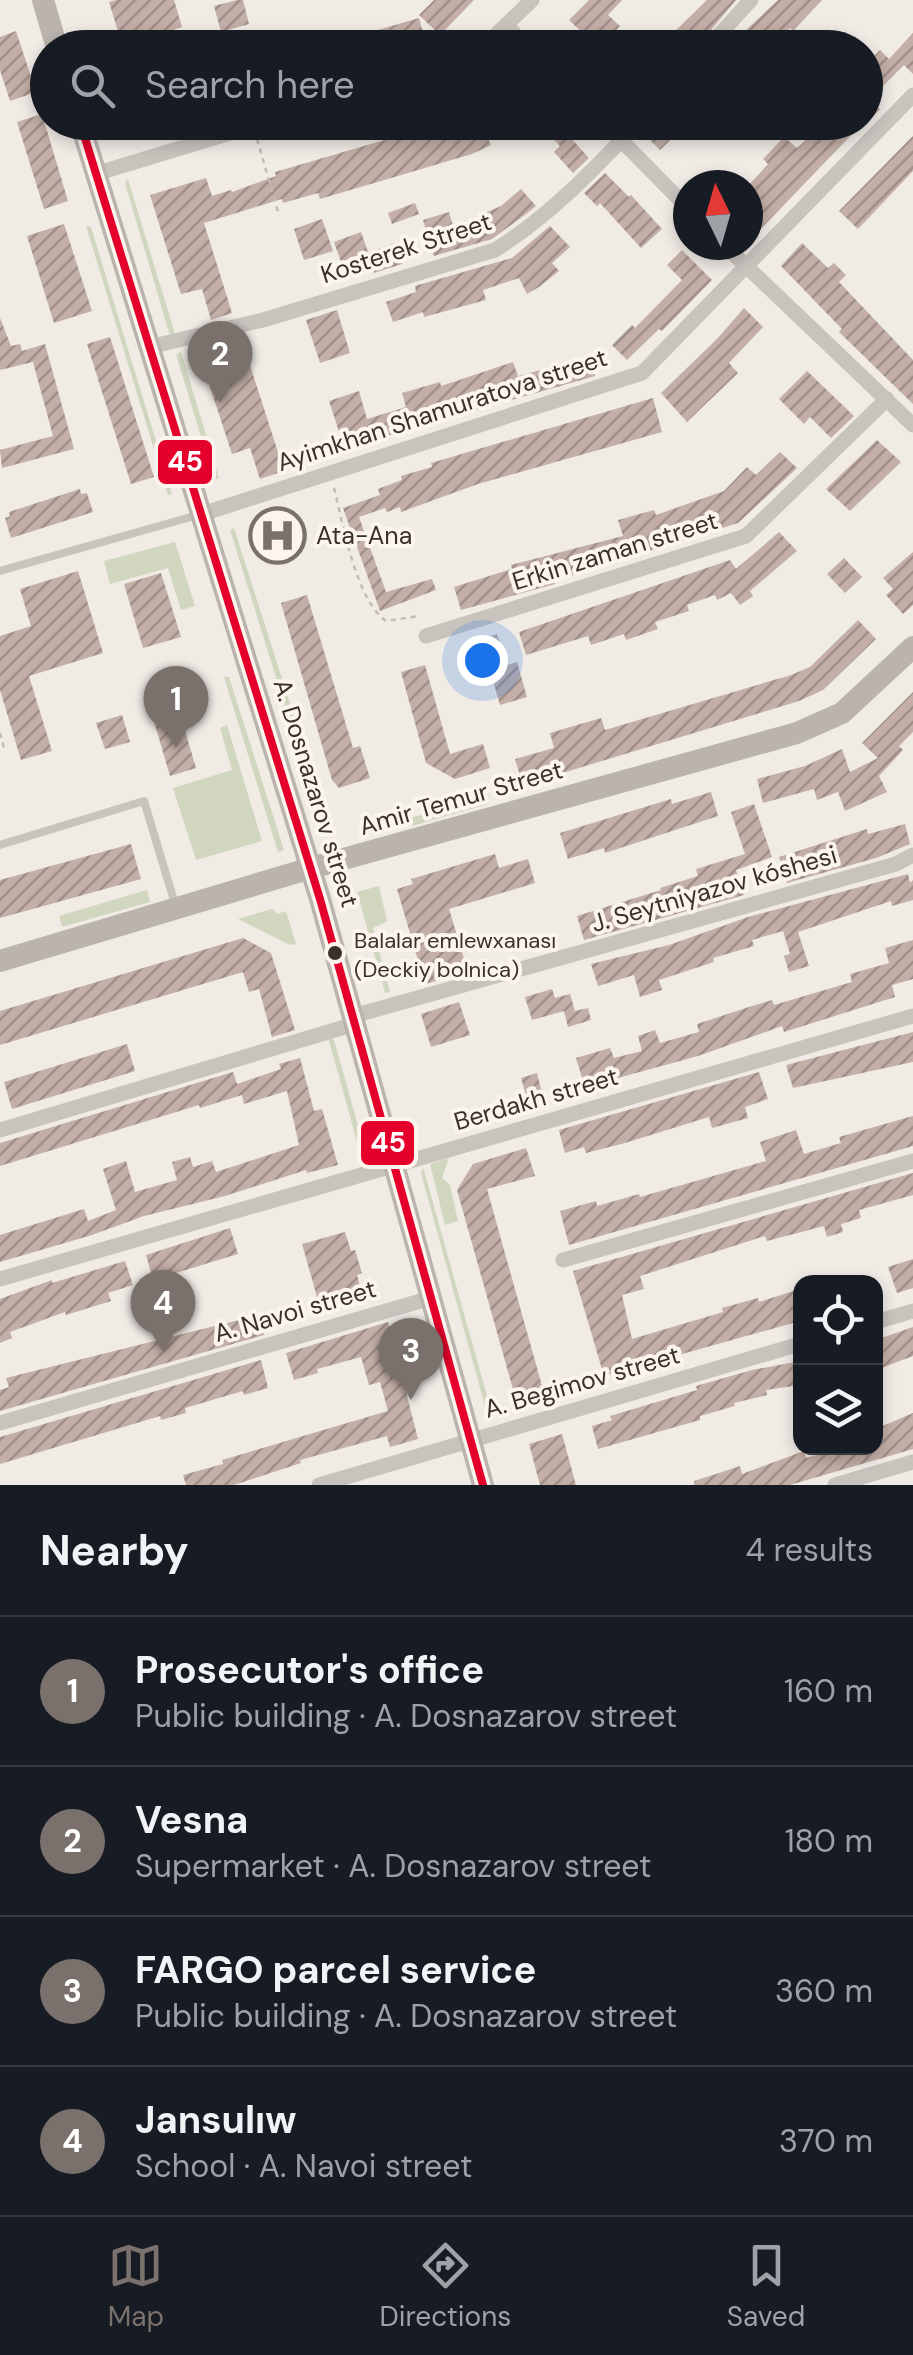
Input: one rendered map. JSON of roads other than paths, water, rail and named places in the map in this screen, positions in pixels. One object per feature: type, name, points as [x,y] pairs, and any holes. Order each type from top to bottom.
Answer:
[{"type":"main road","points":[[43,0],[52,30]]},
{"type":"main road","name":"A. Dosnazarov street","points":[[85,140],[311,868],[482,1485]]},
{"type":"main road","name":"Amir Temur Street","points":[[0,961],[311,868],[797,733],[842,713],[913,647]]},
{"type":"street","points":[[502,30],[532,0]]},
{"type":"street","points":[[724,30],[751,0]]},
{"type":"street","points":[[506,26],[510,30]]},
{"type":"street","name":"Ayimkhan Shamuratova street","points":[[883,126],[913,95]]},
{"type":"street","points":[[95,174],[207,140]]},
{"type":"street","points":[[621,140],[673,193]]},
{"type":"street","name":"Kosterek Street","points":[[150,347],[263,320],[494,250],[515,237],[621,140]]},
{"type":"street","name":"Ayimkhan Shamuratova street","points":[[202,514],[642,373],[869,140]]},
{"type":"street","points":[[739,260],[913,425]]},
{"type":"street","name":"Erkin zaman street","points":[[426,636],[746,536],[887,400]]},
{"type":"street","name":"J. Seytniyazov kóshesi","points":[[0,1130],[354,1020],[896,864],[913,855]]},
{"type":"street","name":"Berdakh street","points":[[0,1280],[913,1016]]},
{"type":"street","points":[[563,1260],[913,1162]]},
{"type":"street","name":"A. Navoi street","points":[[0,1424],[431,1298]]},
{"type":"street","points":[[883,1320],[913,1311]]},
{"type":"street","name":"A. Begimov street","points":[[320,1485],[793,1346]]},
{"type":"street","points":[[836,1485],[913,1462]]},
{"type":"lane","name":"Ayimkhan Shamuratova street","points":[[0,571],[202,514]]},
{"type":"lane","points":[[0,845],[144,801],[176,908]]},
{"type":"place","name":"Vesna","points":[[220,403]]},
{"type":"place","name":"Ata-Ana","points":[[277,535]]},
{"type":"place","name":"Prosecutor's office","points":[[176,748]]},
{"type":"place","name":"Balalar emlewxanası (Deckiy bolnica)","points":[[335,953]]},
{"type":"place","name":"Jansulıw","points":[[163,1352]]},
{"type":"place","name":"FARGO parcel service","points":[[411,1400]]}]
